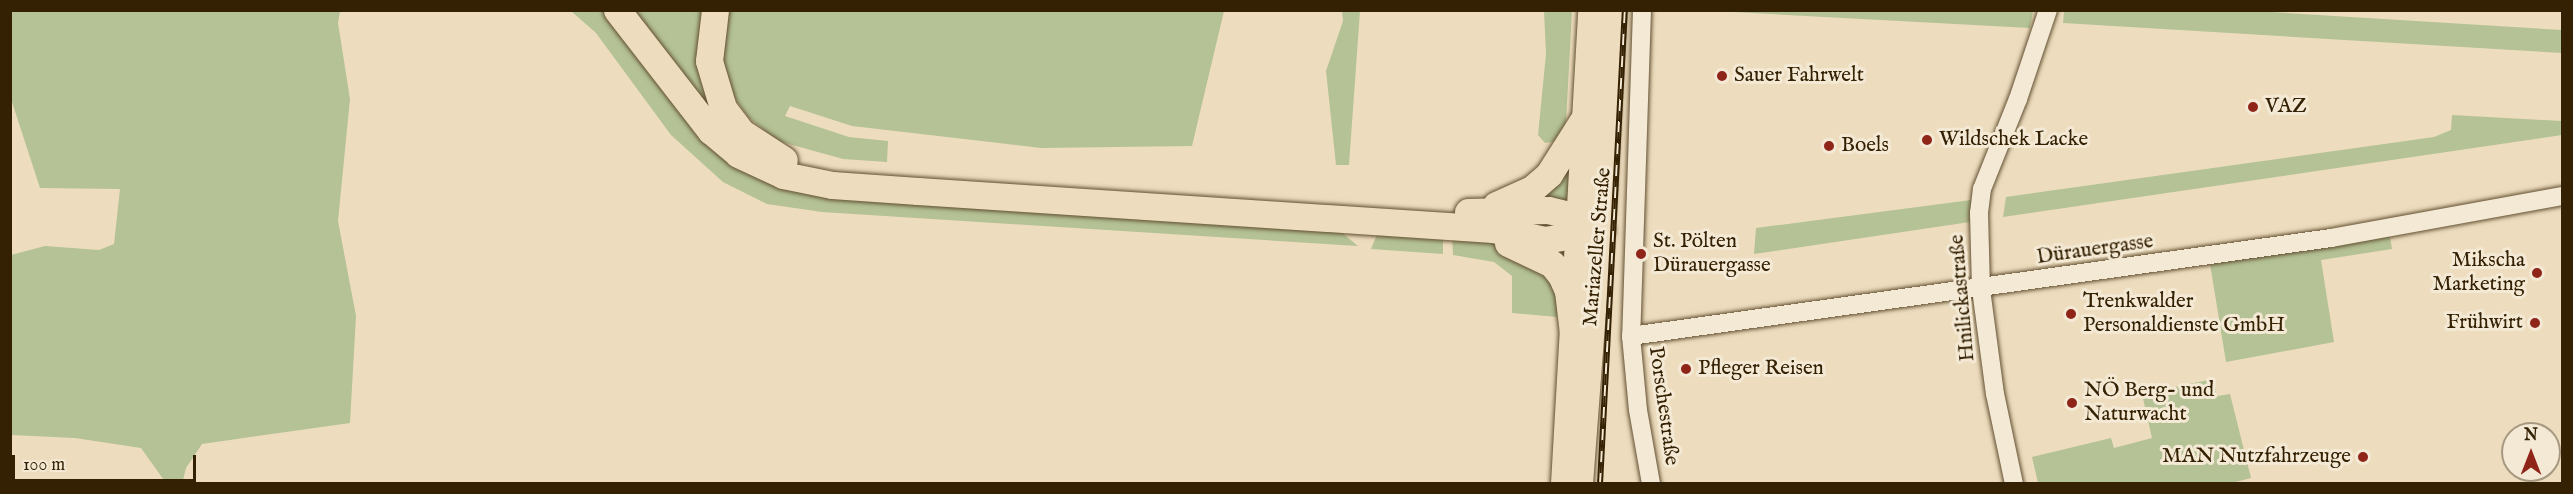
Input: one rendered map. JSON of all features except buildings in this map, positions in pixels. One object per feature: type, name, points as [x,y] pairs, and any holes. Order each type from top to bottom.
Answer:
[{"type":"highway","points":[[617,10],[711,131],[738,154],[783,175],[832,185],[1474,221],[1548,210],[1587,228]]},
{"type":"highway","points":[[715,10],[709,61],[723,108],[741,132],[787,161],[848,175],[1474,221],[1552,264],[1565,281],[1573,333]]},
{"type":"highway","points":[[1474,221],[1532,189],[1550,174],[1570,147],[1585,117]]},
{"type":"main road","name":"Mariazeller Straße","points":[[1581,483],[1587,228],[1585,117],[1590,10]]},
{"type":"main road","name":"Mariazeller Straße","points":[[1563,483],[1573,333],[1613,10]]},
{"type":"street","name":"Porschestraße","points":[[1641,10],[1631,336],[1638,411],[1652,483]]},
{"type":"street","name":"Hnilickastraße","points":[[2014,483],[1995,394],[1977,247],[1982,189],[2018,99],[2048,10]]},
{"type":"street","name":"Dürauergasse","points":[[1631,336],[1981,289],[2331,238],[2562,196]]},
{"type":"green space","points":[[11,10],[340,11],[338,23],[350,99],[338,221],[356,316],[350,423],[202,444],[186,468],[182,484],[166,483],[141,448],[75,438],[11,435],[11,255],[45,246],[99,250],[114,244],[120,189],[40,188],[11,99]]},
{"type":"green space","points":[[571,11],[609,11],[743,164],[1341,232],[1358,246],[822,212],[767,204],[723,182],[671,135],[596,33]]},
{"type":"green space","points":[[623,11],[707,11],[741,148]]},
{"type":"green space","points":[[728,11],[1224,11],[1192,146],[1041,148],[852,126],[790,106],[785,116],[849,137],[888,141],[887,162],[843,159],[778,141],[748,117],[725,84],[719,53],[721,29]]},
{"type":"green space","points":[[1342,11],[1360,11],[1349,165],[1336,165],[1326,71],[1343,21]]},
{"type":"green space","points":[[1544,11],[1572,11],[1566,122],[1558,141],[1545,143],[1538,135],[1546,54]]},
{"type":"green space","points":[[1715,11],[2033,11],[2030,28]]},
{"type":"green space","points":[[2064,11],[2255,11],[2562,30],[2562,53],[2063,23]]},
{"type":"green space","points":[[2452,115],[2562,121],[2562,135],[2003,217],[2006,197],[2434,137],[2451,130]]},
{"type":"green space","points":[[1570,154],[1568,209],[1531,197]]},
{"type":"green space","points":[[1971,200],[1970,222],[1754,254],[1756,228]]},
{"type":"green space","points":[[1443,230],[1443,254],[1371,249],[1378,232]]},
{"type":"green space","points":[[1452,232],[1489,240],[1525,254],[1558,290],[1557,317],[1512,313],[1512,276],[1494,262],[1453,255]]},
{"type":"green space","points":[[2390,236],[2392,249],[2321,260],[2334,342],[2226,362],[2210,264]]},
{"type":"green space","points":[[2213,379],[2217,396],[2230,394],[2251,478],[2228,484],[2038,483],[2032,457],[2111,438],[2114,448],[2152,438],[2142,394]]},
{"type":"railway","points":[[1600,484],[1625,10]]},
{"type":"place","name":"Sauer Fahrwelt","points":[[1722,76]]},
{"type":"place","name":"VAZ","points":[[2253,107]]},
{"type":"place","name":"Wildschek Lacke","points":[[1927,140]]},
{"type":"place","name":"Boels","points":[[1829,146]]},
{"type":"place","name":"St. Pölten Dürauergasse","points":[[1641,254]]},
{"type":"place","name":"Mikscha Marketing","points":[[2537,273]]},
{"type":"place","name":"Trenkwalder Personaldienste GmbH","points":[[2071,314]]},
{"type":"place","name":"Frühwirt","points":[[2535,323]]},
{"type":"place","name":"Pfleger Reisen","points":[[1686,369]]},
{"type":"place","name":"NÖ Berg- und Naturwacht","points":[[2072,403]]},
{"type":"place","name":"MAN Nutzfahrzeuge","points":[[2363,457]]}]
